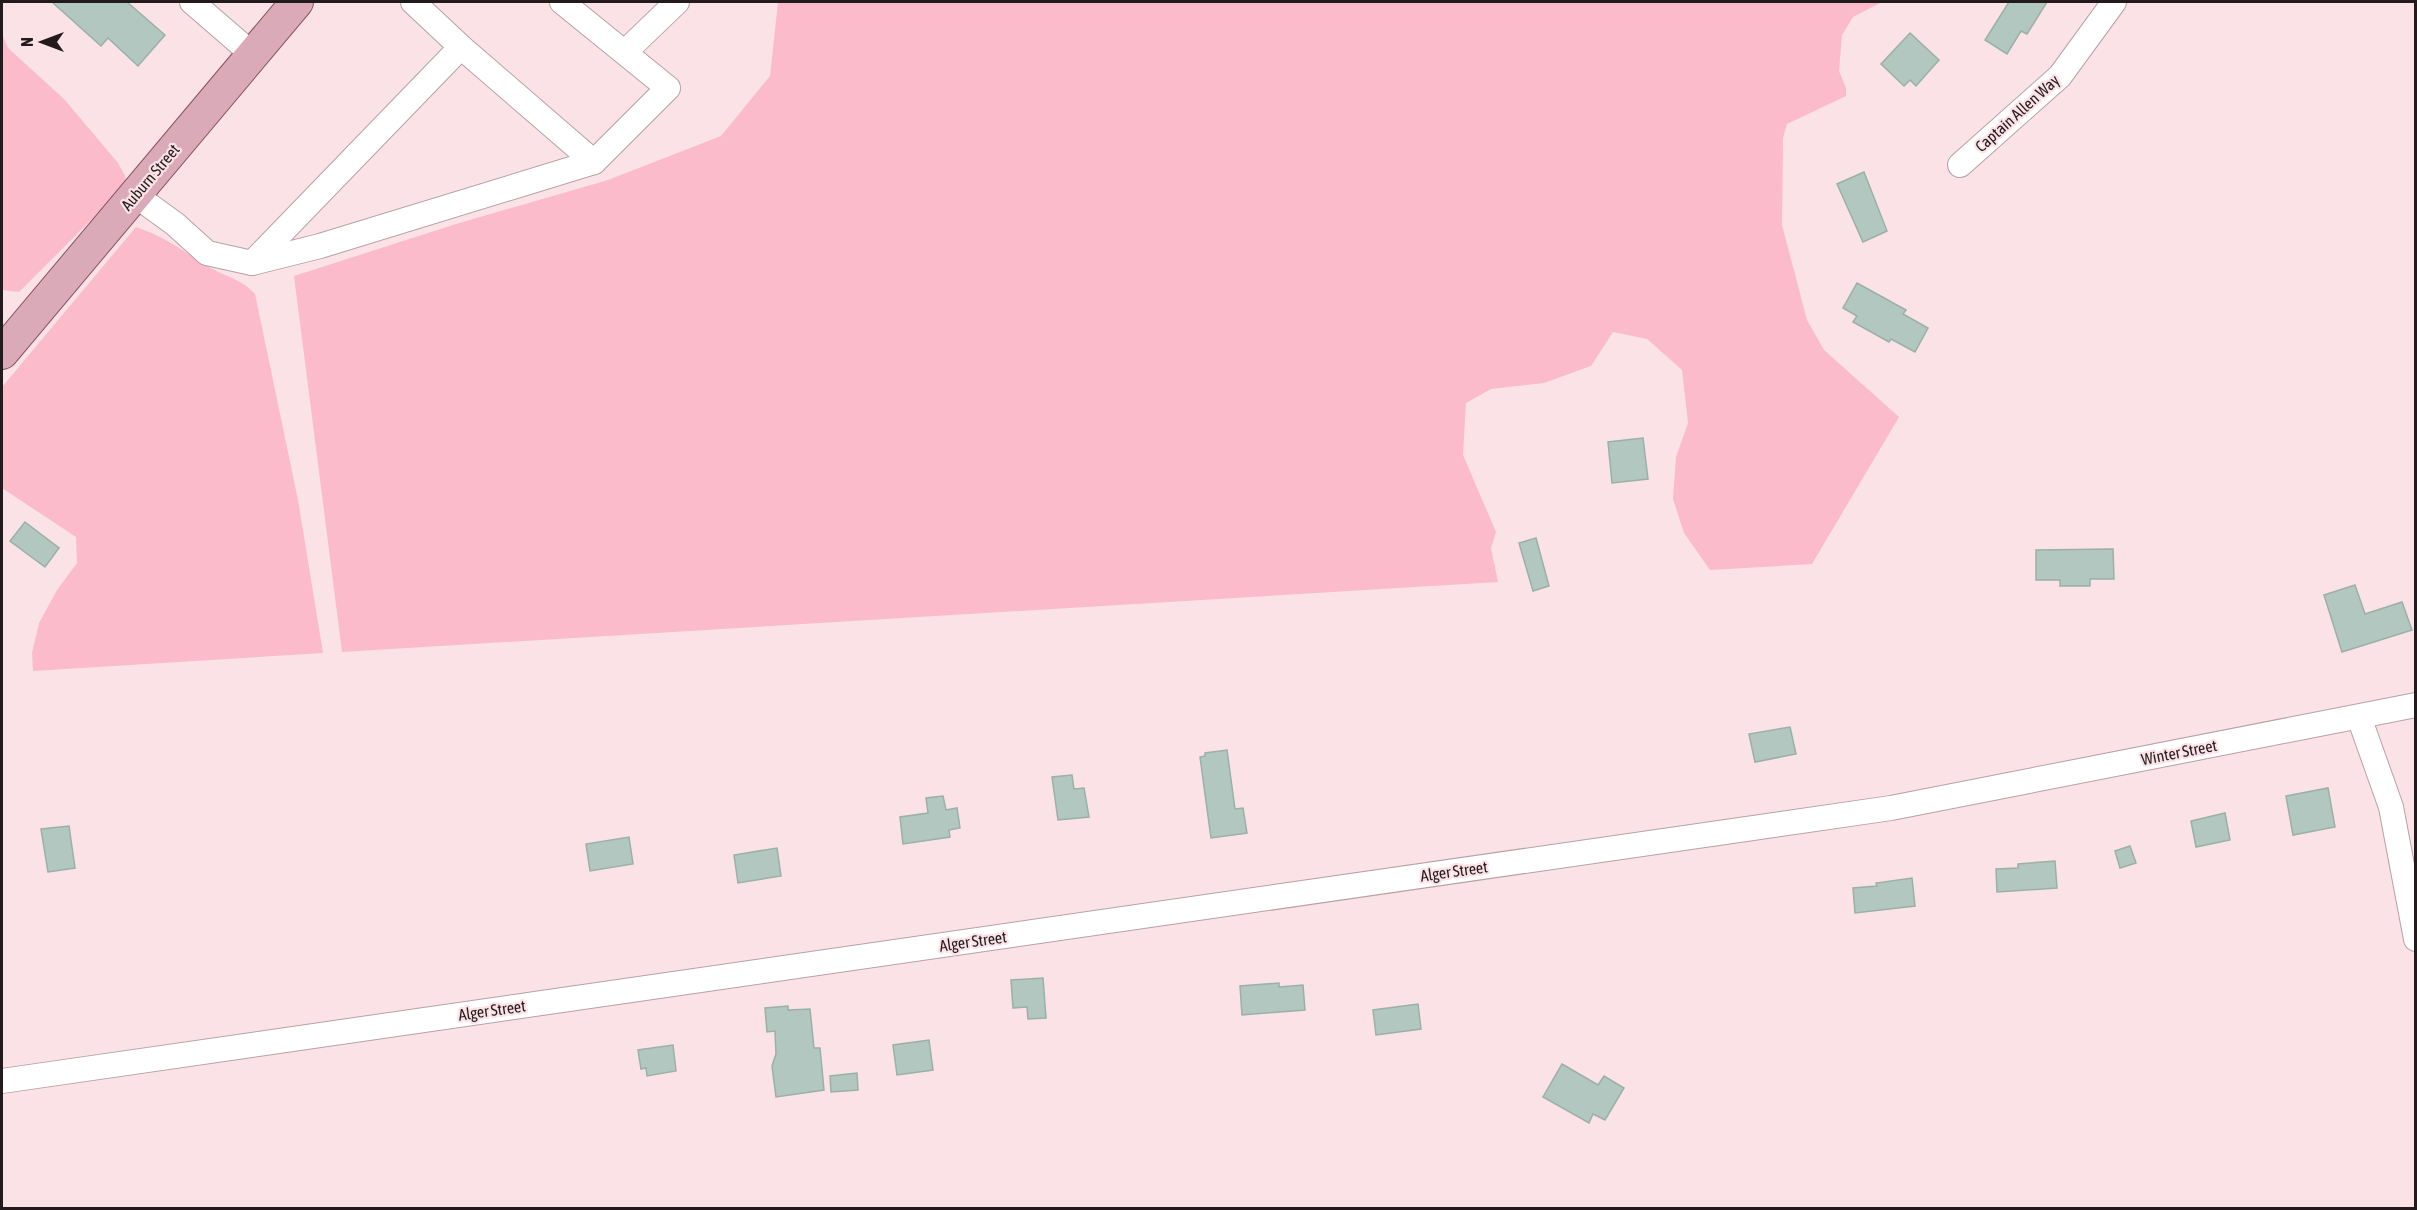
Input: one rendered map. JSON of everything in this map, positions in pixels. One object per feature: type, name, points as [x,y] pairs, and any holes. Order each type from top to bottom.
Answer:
[{"type":"main road","name":"Auburn Street","points":[[2,352],[297,2]]},
{"type":"street","points":[[192,2],[252,54]]},
{"type":"street","points":[[413,2],[461,47],[594,162]]},
{"type":"street","points":[[135,195],[175,224],[207,253],[252,263],[320,246],[594,162],[668,88],[626,51],[562,2]]},
{"type":"street","points":[[626,51],[677,2]]},
{"type":"street","name":"Captain Allen Way","points":[[1960,165],[2060,76],[2114,2]]},
{"type":"street","points":[[252,263],[461,47]]},
{"type":"street","name":"Winter Street","points":[[1943,798],[2415,705]]},
{"type":"street","points":[[2359,717],[2391,807],[2415,939]]},
{"type":"street","name":"Alger Street","points":[[2,1081],[1891,808],[1943,798]]},
{"type":"shaded area","points":[[778,2],[1882,2],[1853,17],[1842,35],[1839,71],[1846,88],[1846,96],[1787,124],[1783,138],[1782,225],[1807,320],[1824,350],[1899,417],[1812,564],[1710,570],[1684,533],[1673,499],[1676,457],[1688,423],[1682,370],[1647,339],[1613,332],[1591,366],[1544,383],[1491,389],[1466,403],[1463,455],[1496,532],[1491,548],[1498,582],[342,652],[294,276],[456,224],[608,180],[721,136],[770,76]]},
{"type":"shaded area","points":[[2,34],[8,48],[64,99],[118,163],[125,176],[126,185],[19,292],[2,290]]},
{"type":"shaded area","points":[[136,227],[166,240],[211,268],[240,282],[255,294],[298,500],[323,653],[33,671],[32,653],[39,623],[57,590],[77,563],[76,537],[2,488],[2,387]]},
{"type":"building","points":[[52,2],[127,2],[165,35],[138,66],[108,38],[101,46]]},
{"type":"building","points":[[2009,2],[2047,2],[2027,34],[2021,31],[2007,54],[1985,40]]},
{"type":"building","points":[[1910,33],[1939,60],[1916,86],[1910,80],[1904,86],[1881,64]]},
{"type":"building","points":[[1864,172],[1887,231],[1863,242],[1837,184]]},
{"type":"building","points":[[1857,283],[1906,310],[1903,314],[1928,328],[1915,352],[1891,339],[1889,342],[1853,322],[1857,316],[1843,308]]},
{"type":"building","points":[[1643,438],[1648,479],[1612,483],[1608,442]]},
{"type":"building","points":[[25,522],[59,548],[45,567],[10,541]]},
{"type":"building","points":[[1536,538],[1549,586],[1533,591],[1519,543]]},
{"type":"building","points":[[2113,549],[2114,579],[2090,579],[2090,586],[2060,586],[2060,580],[2036,580],[2036,550]]},
{"type":"building","points":[[2355,585],[2365,614],[2402,602],[2412,630],[2342,652],[2324,595]]},
{"type":"building","points":[[1790,727],[1796,754],[1755,762],[1749,734]]},
{"type":"building","points":[[1227,750],[1235,809],[1243,808],[1247,833],[1211,838],[1200,757],[1205,756],[1205,753]]},
{"type":"building","points":[[1072,775],[1074,789],[1084,788],[1089,817],[1058,820],[1052,777]]},
{"type":"building","points":[[2328,788],[2335,827],[2293,835],[2286,796]]},
{"type":"building","points":[[943,796],[946,810],[957,808],[960,828],[949,830],[950,837],[903,844],[900,817],[928,813],[926,798]]},
{"type":"building","points":[[2225,813],[2230,840],[2196,847],[2191,821]]},
{"type":"building","points":[[69,826],[75,868],[48,872],[41,829]]},
{"type":"building","points":[[629,837],[633,864],[590,871],[586,844]]},
{"type":"building","points":[[2130,846],[2136,863],[2120,868],[2115,851]]},
{"type":"building","points":[[777,848],[781,876],[738,883],[734,855]]},
{"type":"building","points":[[2055,861],[2057,888],[1997,892],[1996,869],[2018,868],[2018,864]]},
{"type":"building","points":[[1912,878],[1915,906],[1855,913],[1853,888],[1877,886],[1876,883]]},
{"type":"building","points":[[1043,978],[1046,1018],[1028,1019],[1027,1007],[1013,1008],[1011,980]]},
{"type":"building","points":[[1279,983],[1279,987],[1303,985],[1305,1010],[1242,1015],[1240,986]]},
{"type":"building","points":[[1418,1004],[1421,1029],[1376,1035],[1373,1010]]},
{"type":"building","points":[[788,1006],[788,1010],[810,1009],[814,1048],[820,1048],[824,1090],[776,1097],[772,1066],[776,1054],[775,1031],[767,1032],[765,1008]]},
{"type":"building","points":[[929,1040],[933,1070],[897,1075],[893,1045]]},
{"type":"building","points":[[673,1045],[676,1071],[647,1076],[646,1068],[641,1069],[638,1050]]},
{"type":"building","points":[[1562,1064],[1598,1085],[1604,1076],[1624,1088],[1605,1120],[1593,1114],[1589,1123],[1543,1097]]},
{"type":"building","points":[[857,1073],[858,1090],[831,1092],[830,1076]]}]
